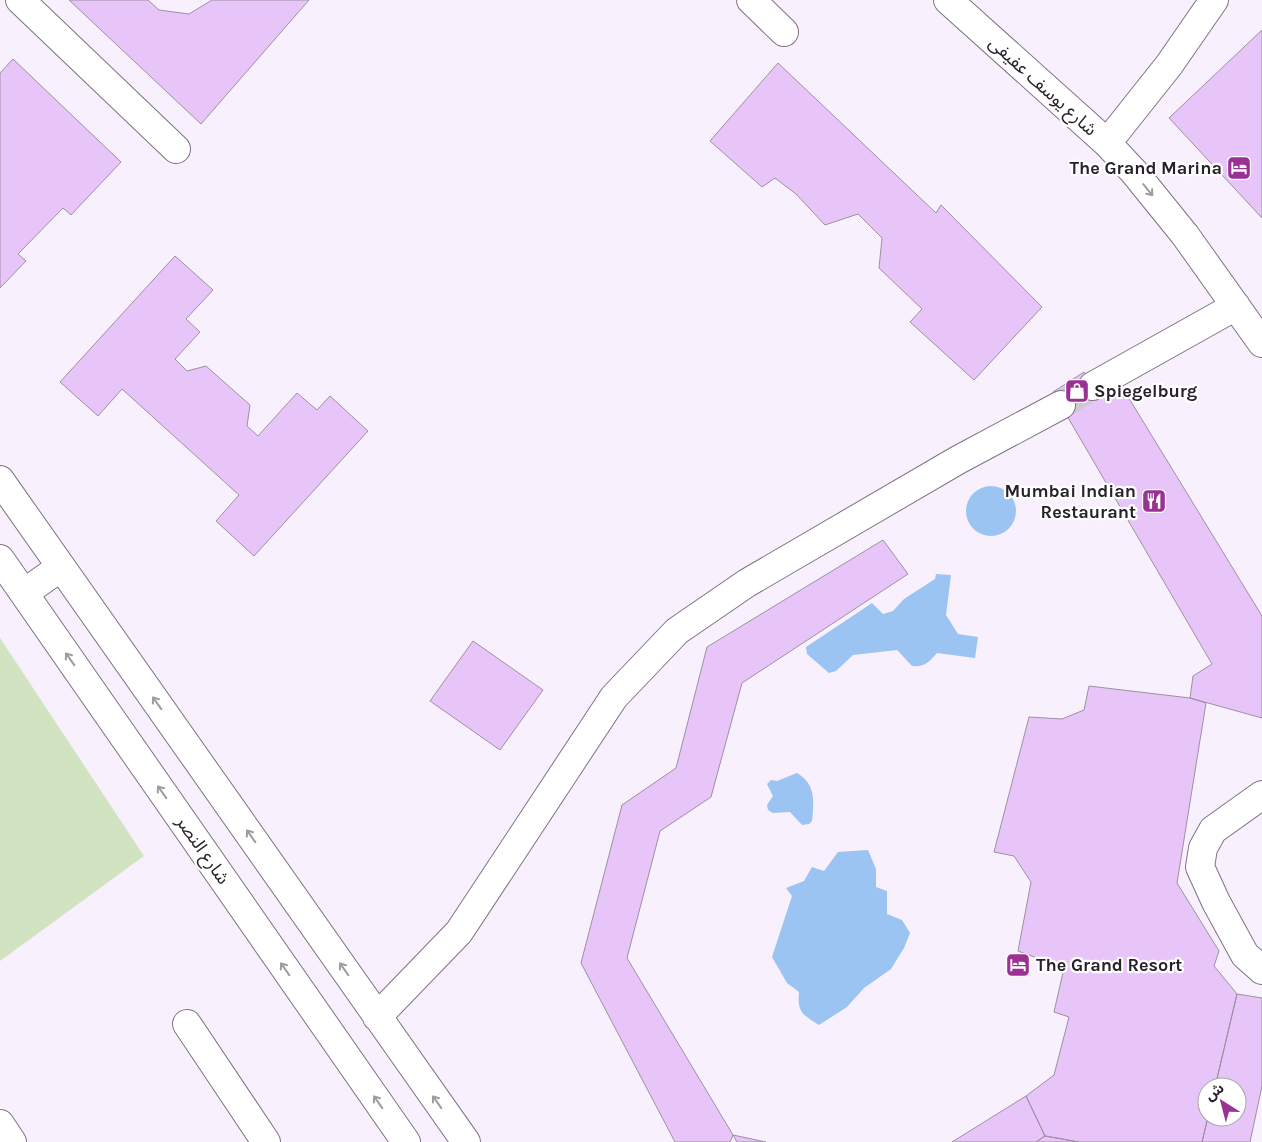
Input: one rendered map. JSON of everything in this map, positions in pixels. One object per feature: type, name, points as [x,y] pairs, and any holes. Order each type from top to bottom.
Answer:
[{"type":"street","points":[[20,0],[176,149]]},
{"type":"street","points":[[751,0],[784,32]]},
{"type":"street","name":"شارع يوسف عفيفى","points":[[948,0],[1107,143],[1185,235],[1262,343]]},
{"type":"street","points":[[1107,143],[1170,65],[1214,0]]},
{"type":"street","points":[[1093,386],[1236,306]]},
{"type":"street","points":[[377,1017],[459,932],[614,697],[677,631],[747,583],[958,460],[1060,405]]},
{"type":"street","points":[[0,480],[466,1142]]},
{"type":"street","name":"شارع النصر","points":[[0,559],[406,1142]]},
{"type":"street","points":[[24,593],[61,567]]},
{"type":"street","points":[[1262,795],[1213,830],[1203,848],[1200,867],[1216,902],[1246,955],[1262,970]]},
{"type":"street","points":[[187,1024],[266,1142]]},
{"type":"street","points":[[0,1124],[12,1142]]},
{"type":"green space","points":[[0,638],[144,856],[0,961]]},
{"type":"water","points":[[991,486],[1005,490],[1012,497],[1016,511],[1012,525],[1005,532],[991,536],[977,532],[970,525],[966,511],[970,497],[977,490]]},
{"type":"water","points":[[936,574],[951,575],[946,615],[958,634],[978,637],[975,658],[937,653],[926,663],[920,666],[912,666],[897,650],[853,655],[836,671],[829,673],[807,654],[806,647],[872,603],[883,614],[893,611],[904,599],[935,579]]},
{"type":"water","points":[[797,773],[808,782],[811,788],[813,807],[812,821],[809,824],[802,825],[790,812],[773,813],[768,810],[767,805],[773,796],[767,784],[771,780],[777,781]]},
{"type":"water","points":[[868,850],[876,869],[876,887],[887,891],[887,914],[902,920],[910,933],[904,948],[891,969],[864,988],[847,1007],[819,1025],[802,1012],[799,1004],[799,992],[787,983],[772,957],[792,896],[786,888],[804,881],[812,867],[824,871],[838,852]]},
{"type":"building","points":[[69,0],[148,0],[159,10],[189,14],[212,0],[309,0],[201,124]]},
{"type":"building","name":"The Grand Marina","points":[[1262,30],[1262,218],[1169,118]]},
{"type":"building","points":[[13,59],[121,162],[71,215],[63,208],[18,254],[26,261],[0,288],[0,73]]},
{"type":"building","points":[[778,63],[936,213],[941,205],[1042,307],[974,380],[910,322],[922,309],[879,268],[882,238],[858,214],[825,225],[796,194],[775,178],[762,187],[710,141]]},
{"type":"building","points":[[175,256],[213,290],[186,319],[200,332],[175,359],[187,371],[206,366],[250,405],[247,426],[258,436],[297,393],[317,410],[330,396],[368,431],[254,556],[216,521],[239,495],[122,389],[98,416],[60,382]]},
{"type":"building","points":[[1084,372],[1100,397],[1119,382],[1262,616],[1262,718],[1190,698],[1193,676],[1212,664],[1053,392]]},
{"type":"building","points":[[883,540],[908,574],[742,683],[711,797],[660,831],[627,958],[733,1135],[730,1142],[675,1142],[581,963],[622,805],[676,768],[707,647]]},
{"type":"building","points":[[473,641],[543,690],[500,750],[430,701]]},
{"type":"building","points":[[1089,686],[1190,698],[1206,703],[1177,883],[1219,951],[1214,966],[1237,994],[1217,1077],[1197,1077],[1197,1127],[1206,1127],[1202,1142],[1079,1142],[1045,1136],[1026,1096],[1054,1075],[1069,1017],[1054,1012],[1064,968],[1018,951],[1031,882],[1014,856],[994,852],[1029,717],[1062,719],[1084,710]]},
{"type":"building","points":[[1237,994],[1262,998],[1262,1086],[1250,1142],[1202,1142],[1206,1127],[1247,1127],[1247,1077],[1217,1077]]},
{"type":"building","points":[[1026,1096],[1045,1136],[1036,1142],[952,1142]]},
{"type":"building","points":[[733,1135],[766,1142],[737,1142]]},
{"type":"building","points":[[1045,1136],[1079,1142],[1036,1142]]},
{"type":"tunnel","points":[[1061,405],[1093,386]]},
{"type":"place","name":"The Grand Marina","points":[[1239,168]]},
{"type":"place","name":"Spiegelburg","points":[[1077,391]]},
{"type":"place","name":"Mumbai Indian Restaurant","points":[[1154,501]]},
{"type":"place","name":"The Grand Resort","points":[[1018,965]]}]
